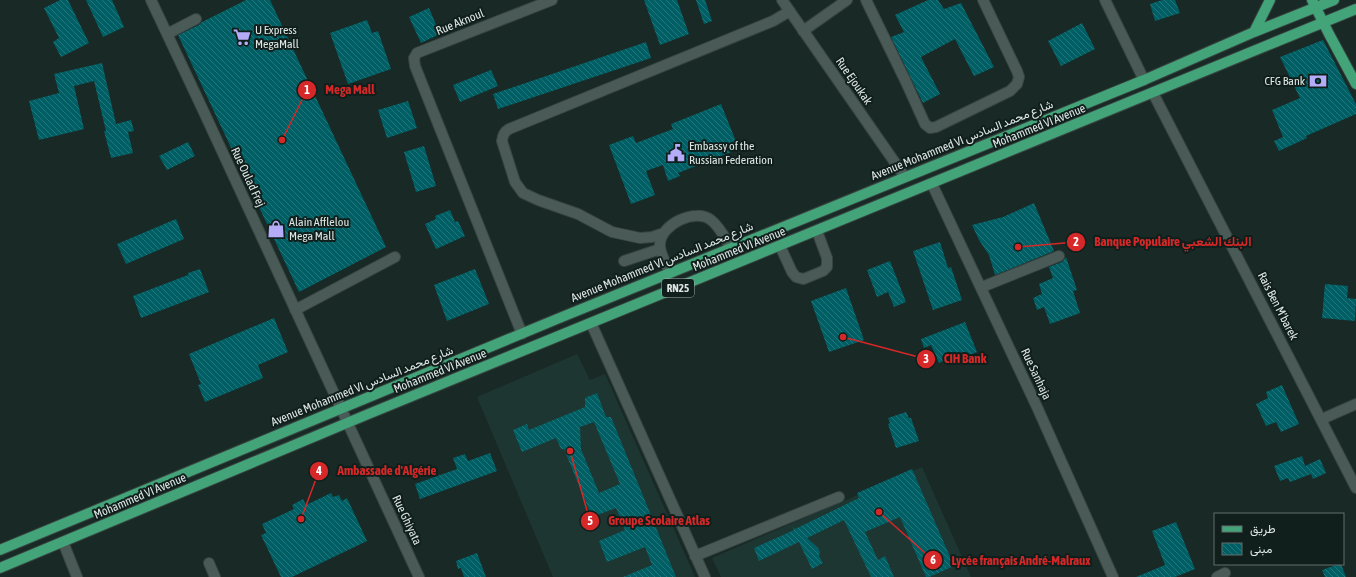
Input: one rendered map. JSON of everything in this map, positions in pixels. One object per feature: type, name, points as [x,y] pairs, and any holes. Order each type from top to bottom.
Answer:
[{"type":"main road","points":[[1254,32],[1270,0]]},
{"type":"main road","name":"Avenue Mohammed VI شارع محمد السادس","points":[[0,550],[730,248],[1144,80],[1314,4],[1334,0]]},
{"type":"main road","points":[[1314,4],[1356,84]]},
{"type":"main road","name":"Mohammed VI Avenue","points":[[0,568],[348,423],[1356,9]]},
{"type":"street","name":"Rue Oulad Frej","points":[[151,0],[341,409]]},
{"type":"street","name":"Rue Aknoul","points":[[522,334],[414,62],[415,56],[422,51],[552,0]]},
{"type":"street","name":"Rue Ejoukak","points":[[782,0],[905,177]]},
{"type":"street","points":[[803,31],[847,0]]},
{"type":"street","points":[[866,0],[925,124],[930,128],[936,127],[988,103],[1017,84],[1019,77],[1017,70],[983,0]]},
{"type":"street","points":[[1105,0],[1144,80]]},
{"type":"street","points":[[664,234],[640,238],[612,232],[578,214],[523,193],[514,182],[502,141],[502,135],[509,129],[773,21],[790,11]]},
{"type":"street","points":[[167,34],[196,19]]},
{"type":"street","name":"Rais Ben M’barek","points":[[1153,93],[1356,488]]},
{"type":"street","name":"Rue Sanhaja","points":[[932,184],[982,287],[1113,577]]},
{"type":"street","points":[[670,273],[660,249],[660,242],[664,234],[674,224],[682,219],[693,215],[702,216],[711,220],[721,230],[730,248]]},
{"type":"street","points":[[780,246],[792,272],[796,277],[803,279],[821,272],[827,267],[828,261],[817,231]]},
{"type":"street","points":[[624,261],[660,249]]},
{"type":"street","points":[[982,287],[1059,256]]},
{"type":"street","points":[[295,310],[396,257]]},
{"type":"street","points":[[591,324],[705,577]]},
{"type":"street","points":[[1322,420],[1356,404]]},
{"type":"street","name":"Rue Ghiyata","points":[[341,409],[419,577]]},
{"type":"street","points":[[696,556],[839,497]]},
{"type":"street","points":[[63,542],[77,577]]},
{"type":"street","points":[[209,563],[215,577]]},
{"type":"shaded area","points":[[577,354],[590,380],[605,374],[695,577],[553,577],[477,397]]},
{"type":"shaded area","points":[[922,467],[971,577],[721,577],[712,558]]},
{"type":"building","points":[[60,0],[68,0],[89,43],[61,57],[53,42],[59,38],[44,8]]},
{"type":"building","points":[[86,0],[112,0],[124,27],[103,37]]},
{"type":"building","points":[[246,0],[270,0],[386,247],[299,292],[178,35]]},
{"type":"building","points":[[644,0],[677,0],[689,34],[660,45]]},
{"type":"building","points":[[696,0],[705,0],[712,21],[704,24]]},
{"type":"building","points":[[928,0],[938,0],[944,9],[961,3],[994,67],[974,76],[955,39],[921,57],[940,94],[923,103],[891,37],[904,32],[895,15]]},
{"type":"building","points":[[1162,0],[1175,0],[1180,13],[1155,21],[1150,4]]},
{"type":"building","points":[[429,8],[440,34],[421,43],[409,17]]},
{"type":"building","points":[[367,20],[372,33],[378,31],[391,69],[348,84],[330,33]]},
{"type":"building","points":[[1082,23],[1095,49],[1061,66],[1048,41]]},
{"type":"building","name":"CFG Bank","points":[[1323,40],[1356,104],[1356,114],[1306,136],[1307,138],[1279,151],[1274,141],[1283,137],[1272,110],[1300,98],[1280,57]]},
{"type":"building","points":[[646,42],[651,58],[498,109],[493,94]]},
{"type":"building","points":[[102,63],[116,124],[131,120],[134,131],[128,132],[133,153],[111,158],[94,81],[74,86],[84,129],[39,140],[29,101],[59,93],[54,74]]},
{"type":"building","points":[[491,70],[498,86],[460,102],[453,85]]},
{"type":"building","points":[[408,101],[417,128],[387,138],[378,110]]},
{"type":"building","points":[[721,104],[739,149],[678,173],[680,176],[668,181],[663,165],[646,171],[655,195],[631,204],[609,145],[633,136],[636,143],[673,129],[671,124]]},
{"type":"building","points":[[188,142],[195,156],[167,170],[159,156]]},
{"type":"building","points":[[424,146],[436,186],[416,192],[404,152]]},
{"type":"building","points":[[1034,203],[1054,251],[995,275],[989,255],[979,240],[972,225],[1003,217]]},
{"type":"building","points":[[450,210],[455,222],[458,221],[465,236],[436,249],[425,224],[436,219],[435,216]]},
{"type":"building","points":[[176,219],[184,239],[126,264],[117,244]]},
{"type":"building","points":[[940,242],[948,268],[951,267],[962,300],[933,310],[913,251]]},
{"type":"building","points":[[1066,257],[1077,290],[1073,291],[1080,313],[1050,324],[1044,307],[1037,310],[1033,298],[1042,294],[1039,284],[1053,278],[1049,267],[1062,262]]},
{"type":"building","points":[[890,261],[906,302],[894,307],[888,292],[877,297],[867,270]]},
{"type":"building","points":[[200,269],[209,292],[141,318],[133,296]]},
{"type":"building","points":[[475,269],[489,304],[447,321],[434,285]]},
{"type":"building","points":[[1325,284],[1348,286],[1347,298],[1356,299],[1355,321],[1322,318]]},
{"type":"building","points":[[846,288],[864,340],[829,352],[811,301]]},
{"type":"building","points":[[274,318],[288,352],[258,365],[263,378],[205,402],[198,385],[201,384],[189,354]]},
{"type":"building","points":[[965,322],[977,352],[947,364],[946,360],[939,363],[931,345],[924,348],[921,339]]},
{"type":"building","points":[[1282,385],[1299,424],[1281,432],[1276,422],[1266,426],[1256,404],[1268,398],[1266,392]]},
{"type":"building","points":[[597,393],[606,417],[611,417],[676,577],[623,577],[652,565],[645,547],[607,562],[599,541],[625,530],[616,508],[592,517],[564,449],[561,449],[556,438],[522,452],[513,430],[527,424],[529,430],[585,407],[585,398]],"holes":[[[594,422],[620,484],[599,493],[581,449],[580,427]]]},
{"type":"building","points":[[906,412],[909,418],[911,418],[919,441],[896,448],[888,424],[890,423],[888,418]]},
{"type":"building","points":[[490,453],[497,471],[420,499],[415,484],[457,469],[453,458],[465,454],[468,461]]},
{"type":"building","points":[[1302,456],[1305,466],[1320,459],[1326,473],[1313,479],[1311,474],[1290,482],[1288,478],[1280,481],[1274,466]]},
{"type":"building","points":[[912,469],[954,566],[926,577],[900,517],[865,532],[878,560],[885,556],[894,577],[871,577],[844,520],[807,538],[818,548],[820,552],[819,556],[823,563],[812,569],[799,542],[759,561],[754,548],[794,530],[792,526],[795,529],[859,498],[857,493]]},
{"type":"building","points":[[331,493],[333,497],[339,495],[342,501],[347,498],[367,541],[292,577],[281,577],[261,535],[266,533],[262,524],[294,509],[292,505],[303,499],[306,505]]},
{"type":"building","points":[[1176,522],[1195,569],[1175,577],[1136,577],[1165,565],[1152,531]]},
{"type":"building","points":[[477,553],[486,577],[464,577],[461,568],[458,569],[456,561]]},
{"type":"building","points":[[1336,565],[1341,565],[1346,577],[1325,577],[1322,570]]},
{"type":"place","name":"U Express MegaMall","points":[[242,37]]},
{"type":"place","name":"CFG Bank","points":[[1318,81]]},
{"type":"place","name":"Mega Mall","points":[[282,140]]},
{"type":"place","name":"Embassy of the Russian Federation","points":[[676,153]]},
{"type":"place","name":"Alain Afflelou Mega Mall","points":[[276,229]]},
{"type":"place","name":"Banque Populaire البنك الشعبي","points":[[1018,247]]},
{"type":"place","name":"CIH Bank","points":[[843,337]]},
{"type":"place","name":"Groupe Scolaire Atlas","points":[[570,451]]},
{"type":"place","name":"Lycée français André-Malraux","points":[[879,512]]},
{"type":"place","name":"Ambassade d'Algérie","points":[[301,519]]}]
